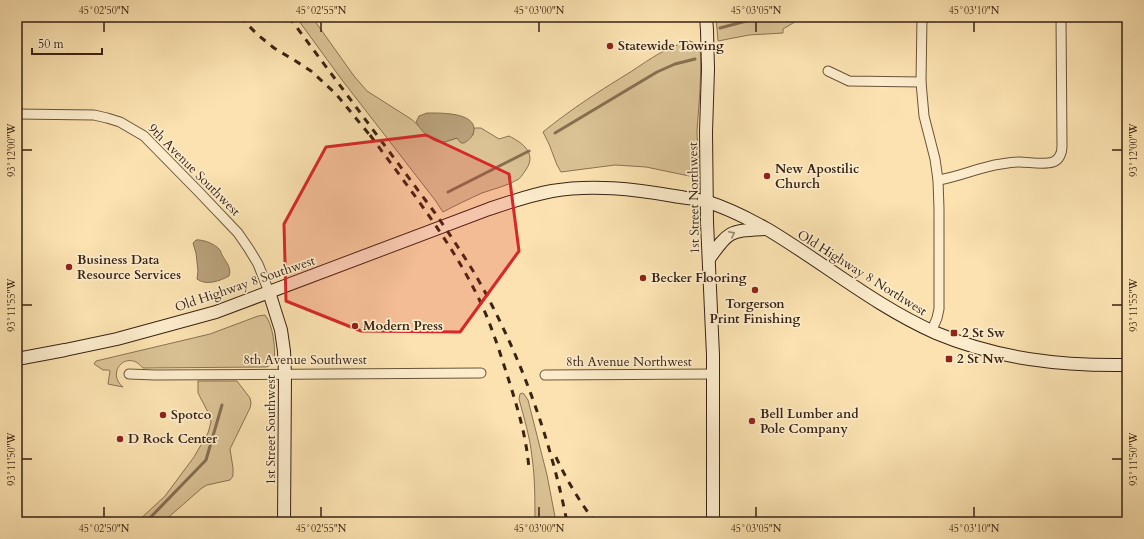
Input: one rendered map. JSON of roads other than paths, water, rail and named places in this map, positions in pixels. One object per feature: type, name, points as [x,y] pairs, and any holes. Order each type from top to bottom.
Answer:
[{"type":"street","name":"1st Street Northwest","points":[[706,17],[708,69],[706,132],[707,202],[713,355],[713,522]]},
{"type":"street","points":[[922,17],[921,82],[924,116],[935,159],[938,180],[939,209],[939,308],[932,330]]},
{"type":"street","points":[[938,180],[999,164],[1017,162],[1049,163],[1057,160],[1062,152],[1061,17]]},
{"type":"street","points":[[828,71],[849,81],[921,82]]},
{"type":"street","name":"9th Avenue Southwest","points":[[17,114],[94,115],[120,122],[144,136],[238,233],[258,264],[269,292]]},
{"type":"street","name":"Old Highway 8 Southwest","points":[[17,359],[117,339],[216,312],[454,222],[522,198],[552,191],[585,188],[638,190],[707,202]]},
{"type":"street","name":"Old Highway 8 Northwest","points":[[707,202],[734,213],[766,229],[906,318],[970,345],[998,353],[1034,360],[1084,365],[1127,365]]},
{"type":"street","points":[[709,259],[728,235],[738,231],[766,229]]},
{"type":"street","name":"1st Street Southwest","points":[[269,292],[281,330],[284,351],[284,522]]},
{"type":"street","name":"8th Avenue Southwest","points":[[128,374],[481,373]]},
{"type":"street","name":"8th Avenue Northwest","points":[[544,375],[713,374]]},
{"type":"waterway","points":[[720,28],[750,20],[773,17]]},
{"type":"waterway","points":[[555,133],[657,72],[675,64],[695,59]]},
{"type":"waterway","points":[[448,192],[529,151]]},
{"type":"waterway","points":[[146,522],[206,460],[222,405]]},
{"type":"railway","points":[[240,17],[274,48],[311,71],[336,94],[373,139]]},
{"type":"railway","points":[[289,17],[435,213],[475,274],[491,303],[519,364],[542,426],[552,458],[567,522]]},
{"type":"railway","points":[[370,135],[414,194],[456,256],[479,299],[496,341],[510,384],[522,427],[529,470]]},
{"type":"railway","points":[[556,457],[574,491],[595,522]]},
{"type":"place","name":"Statewide Towing","points":[[610,46]]},
{"type":"place","name":"New Apostilic Church","points":[[767,176]]},
{"type":"place","name":"Business Data Resource Services","points":[[69,267]]},
{"type":"place","name":"Becker Flooring","points":[[643,278]]},
{"type":"place","name":"Torgerson Print Finishing","points":[[755,290]]},
{"type":"place","name":"Modern Press","points":[[355,326]]},
{"type":"place","name":"2 St Sw","points":[[954,333]]},
{"type":"place","name":"2 St Nw","points":[[949,359]]},
{"type":"place","name":"Spotco","points":[[163,415]]},
{"type":"place","name":"Bell Lumber and Pole Company","points":[[752,421]]},
{"type":"place","name":"D Rock Center","points":[[120,439]]}]
